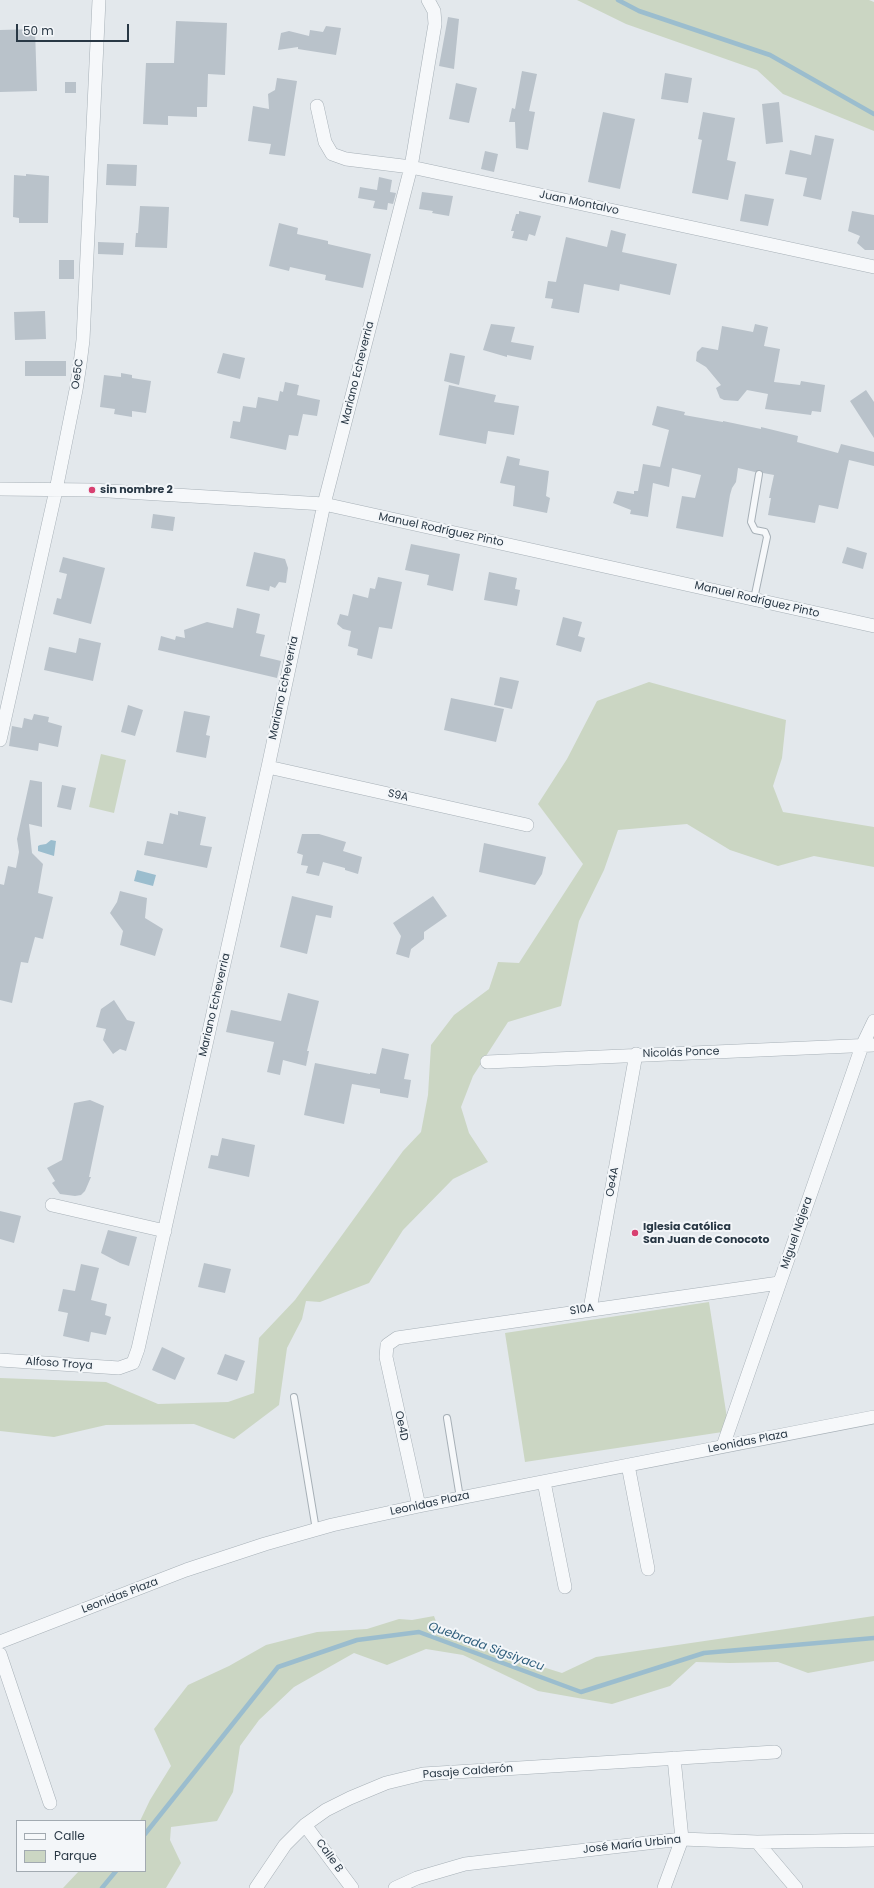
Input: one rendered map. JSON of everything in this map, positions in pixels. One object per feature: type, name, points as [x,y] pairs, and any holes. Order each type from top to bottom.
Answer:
[{"type":"street","name":"Oe5C","points":[[0,740],[56,490],[76,390],[83,340],[99,0]]},
{"type":"street","name":"Mariano Echeverria","points":[[119,1368],[134,1363],[138,1349],[268,766],[324,504],[411,166],[435,24],[434,11],[428,0]]},
{"type":"street","name":"Juan Montalvo","points":[[317,106],[325,142],[332,154],[357,161],[411,166],[874,267]]},
{"type":"street","name":"Manuel Rodríguez Pinto","points":[[0,489],[92,490],[324,504],[874,626]]},
{"type":"street","name":"S9A","points":[[268,766],[527,825]]},
{"type":"street","name":"Miguel Nájera","points":[[723,1446],[779,1283],[868,1045],[874,1021]]},
{"type":"street","name":"Nicolás Ponce","points":[[487,1062],[636,1054],[868,1045]]},
{"type":"street","name":"Oe4A","points":[[590,1309],[636,1054]]},
{"type":"street","points":[[52,1205],[165,1231]]},
{"type":"street","name":"S10A","points":[[387,1346],[397,1338],[779,1283]]},
{"type":"street","name":"Oe4D","points":[[387,1346],[386,1357],[419,1506]]},
{"type":"street","name":"Alfoso Troya","points":[[0,1360],[119,1368]]},
{"type":"street","name":"Leonidas Plaza","points":[[0,1642],[186,1570],[265,1544],[316,1530],[419,1506],[874,1417]]},
{"type":"street","points":[[628,1465],[648,1569]]},
{"type":"street","points":[[544,1482],[565,1587]]},
{"type":"street","points":[[0,1654],[50,1803]]},
{"type":"street","name":"Pasaje Calderón","points":[[256,1888],[285,1845],[305,1825],[326,1810],[386,1783],[423,1774],[775,1752]]},
{"type":"street","points":[[664,1888],[682,1839],[674,1758]]},
{"type":"street","name":"Calle B","points":[[305,1825],[352,1888]]},
{"type":"street","name":"José María Urbina","points":[[396,1888],[417,1878],[465,1864],[682,1839],[757,1842],[874,1840]]},
{"type":"street","points":[[757,1842],[796,1888]]},
{"type":"lane","points":[[754,599],[767,537],[765,532],[755,530],[751,526],[759,474]]},
{"type":"lane","points":[[294,1397],[316,1530]]},
{"type":"lane","points":[[447,1418],[460,1498]]},
{"type":"green space","points":[[577,0],[869,0],[874,2],[874,131],[783,94],[757,70],[626,24]]},
{"type":"green space","points":[[649,682],[786,720],[782,758],[773,786],[783,812],[874,827],[874,867],[814,856],[778,866],[730,850],[687,824],[618,830],[604,870],[579,921],[561,1006],[508,1022],[473,1076],[461,1107],[469,1133],[488,1162],[453,1179],[403,1230],[369,1283],[320,1302],[306,1301],[302,1319],[287,1348],[279,1405],[234,1439],[194,1424],[106,1425],[54,1437],[0,1431],[0,1378],[106,1382],[158,1404],[228,1402],[254,1393],[259,1338],[295,1300],[403,1151],[421,1132],[428,1095],[431,1045],[454,1015],[489,989],[498,962],[519,963],[583,864],[538,804],[567,759],[597,701]]},
{"type":"green space","points":[[101,754],[126,760],[114,813],[89,807]]},
{"type":"green space","points":[[709,1302],[729,1431],[525,1462],[505,1333]]},
{"type":"green space","points":[[434,1616],[440,1633],[562,1673],[596,1657],[874,1616],[874,1661],[808,1673],[778,1662],[696,1662],[670,1686],[612,1704],[538,1691],[463,1655],[426,1649],[387,1665],[354,1653],[294,1687],[259,1720],[240,1746],[233,1792],[217,1821],[171,1827],[170,1840],[181,1863],[166,1888],[63,1888],[78,1872],[146,1872],[146,1820],[140,1820],[150,1800],[171,1766],[154,1729],[188,1685],[229,1666],[266,1645],[317,1632],[367,1629],[399,1619],[412,1620]]},
{"type":"water","points":[[51,840],[56,841],[54,856],[38,851],[38,846],[46,844]]},
{"type":"water","points":[[137,870],[156,875],[153,886],[134,881]]},
{"type":"building","points":[[448,17],[459,19],[454,69],[439,66]]},
{"type":"building","points":[[176,21],[227,23],[225,75],[208,74],[207,107],[197,107],[197,117],[168,116],[168,125],[143,124],[146,63],[174,63]]},
{"type":"building","points":[[326,26],[341,28],[336,55],[298,49],[298,47],[278,50],[281,33],[289,31],[309,36],[310,30],[323,32]]},
{"type":"building","points":[[35,29],[37,91],[0,92],[0,30]]},
{"type":"building","points":[[522,71],[537,74],[529,111],[535,112],[528,150],[516,148],[515,122],[509,122],[512,108],[515,109]]},
{"type":"building","points":[[665,73],[692,78],[688,103],[661,99]]},
{"type":"building","points":[[277,78],[297,81],[285,156],[269,154],[271,144],[248,141],[253,106],[269,109],[268,94],[275,90]]},
{"type":"building","points":[[65,82],[76,82],[76,93],[65,93]]},
{"type":"building","points":[[456,83],[477,88],[469,123],[449,119]]},
{"type":"building","points":[[779,102],[783,142],[766,144],[762,104]]},
{"type":"building","points":[[603,112],[635,119],[620,189],[588,182]]},
{"type":"building","points":[[703,112],[735,118],[727,160],[736,162],[728,200],[692,193],[702,140],[698,139]]},
{"type":"building","points":[[815,135],[834,139],[821,200],[803,196],[807,178],[785,174],[790,150],[811,155]]},
{"type":"building","points":[[485,151],[498,154],[494,172],[481,169]]},
{"type":"building","points":[[107,164],[137,165],[136,186],[106,185]]},
{"type":"building","points":[[26,174],[49,176],[48,223],[19,223],[19,218],[13,217],[14,175],[26,176]]},
{"type":"building","points":[[379,177],[392,180],[390,192],[396,193],[393,204],[388,203],[387,210],[373,208],[375,201],[358,198],[360,187],[377,190]]},
{"type":"building","points":[[422,192],[453,196],[449,216],[432,213],[433,211],[419,209]]},
{"type":"building","points":[[745,194],[774,199],[768,226],[740,221]]},
{"type":"building","points":[[140,206],[169,207],[167,248],[135,247],[136,233],[138,233]]},
{"type":"building","points":[[519,211],[541,216],[535,236],[529,234],[527,241],[512,238],[514,231],[511,231],[516,214],[519,214]]},
{"type":"building","points":[[852,211],[874,215],[874,250],[865,250],[857,243],[860,236],[848,231]]},
{"type":"building","points":[[279,223],[298,228],[297,234],[328,241],[328,244],[371,254],[363,288],[325,280],[326,275],[290,267],[289,271],[269,266]]},
{"type":"building","points":[[611,230],[626,234],[622,252],[677,264],[670,295],[620,284],[619,291],[584,284],[579,313],[551,308],[553,299],[545,298],[548,281],[556,282],[566,237],[607,247]]},
{"type":"building","points":[[98,242],[124,243],[123,255],[98,254]]},
{"type":"building","points":[[59,260],[74,260],[74,279],[59,279]]},
{"type":"building","points":[[45,311],[46,339],[15,340],[14,312]]},
{"type":"building","points":[[491,324],[515,327],[511,342],[534,346],[531,360],[507,355],[507,357],[483,350]]},
{"type":"building","points":[[755,324],[768,327],[764,346],[780,349],[774,382],[800,385],[801,381],[825,385],[821,412],[812,411],[811,415],[765,409],[768,394],[747,390],[738,401],[724,400],[720,398],[716,388],[721,385],[706,367],[696,361],[697,352],[702,347],[718,350],[722,326],[753,332]]},
{"type":"building","points":[[223,353],[245,358],[240,379],[217,373]]},
{"type":"building","points":[[450,353],[465,356],[459,385],[444,381]]},
{"type":"building","points":[[25,361],[66,361],[66,376],[25,376]]},
{"type":"building","points":[[121,373],[132,375],[132,378],[151,381],[146,413],[132,411],[132,417],[114,414],[115,409],[100,407],[104,375],[121,377]]},
{"type":"building","points":[[285,382],[299,385],[297,395],[320,400],[317,416],[303,414],[298,436],[289,435],[286,450],[230,438],[233,421],[240,422],[243,406],[256,408],[258,397],[278,401],[280,391],[283,392]]},
{"type":"building","points":[[449,385],[496,395],[494,402],[519,406],[514,435],[488,431],[486,444],[439,435]]},
{"type":"building","points":[[866,390],[874,402],[874,438],[850,401]]},
{"type":"building","points":[[657,406],[685,412],[684,415],[761,429],[761,427],[798,436],[797,442],[838,453],[841,444],[874,452],[874,466],[849,460],[838,509],[819,505],[815,523],[768,515],[771,498],[769,498],[774,475],[763,473],[760,470],[755,472],[738,468],[736,482],[730,495],[723,537],[676,528],[682,496],[695,498],[701,475],[672,468],[669,487],[653,483],[648,517],[630,514],[631,510],[613,503],[617,491],[634,494],[634,491],[638,491],[643,464],[660,467],[669,430],[652,425]]},
{"type":"building","points":[[507,456],[520,459],[519,465],[549,471],[546,496],[550,498],[547,513],[513,506],[515,486],[500,483]]},
{"type":"building","points":[[153,514],[175,517],[173,531],[151,528]]},
{"type":"building","points":[[411,544],[460,554],[453,591],[427,585],[429,575],[405,570]]},
{"type":"building","points":[[847,547],[867,553],[863,569],[842,563]]},
{"type":"building","points":[[254,552],[285,559],[288,568],[286,583],[279,582],[275,588],[270,586],[269,591],[246,586]]},
{"type":"building","points":[[63,557],[105,568],[91,624],[53,614],[57,598],[61,599],[67,574],[59,572]]},
{"type":"building","points":[[489,572],[517,578],[515,589],[520,590],[517,606],[484,600]]},
{"type":"building","points":[[378,577],[402,582],[392,629],[379,627],[372,659],[357,655],[358,649],[348,646],[351,631],[343,629],[337,624],[340,614],[348,616],[353,594],[368,598],[370,588],[375,589]]},
{"type":"building","points":[[237,608],[260,614],[256,633],[265,635],[260,656],[281,661],[277,678],[158,650],[161,636],[175,640],[176,636],[185,638],[184,630],[207,622],[233,628]]},
{"type":"building","points":[[563,617],[582,622],[578,636],[585,638],[581,652],[556,645]]},
{"type":"building","points":[[79,638],[101,643],[93,681],[44,670],[49,647],[76,653]]},
{"type":"building","points":[[500,677],[519,681],[512,709],[494,705]]},
{"type":"building","points":[[451,698],[504,709],[496,742],[444,730]]},
{"type":"building","points":[[128,705],[143,710],[135,736],[121,732]]},
{"type":"building","points":[[184,711],[210,716],[206,735],[210,736],[206,758],[176,752]]},
{"type":"building","points":[[34,714],[49,717],[48,722],[62,726],[58,747],[39,743],[38,751],[9,746],[12,726],[22,728],[24,718],[32,720]]},
{"type":"building","points":[[30,780],[42,782],[42,827],[29,824],[32,853],[43,864],[38,893],[53,897],[43,939],[35,937],[28,963],[21,962],[12,1003],[0,1000],[0,884],[4,885],[8,866],[16,868],[19,852],[17,839]]},
{"type":"building","points":[[62,785],[76,788],[71,810],[57,807]]},
{"type":"building","points":[[178,811],[206,817],[200,845],[212,847],[207,868],[144,855],[147,841],[163,844],[170,813],[178,815]]},
{"type":"building","points":[[302,834],[319,834],[346,842],[343,851],[362,857],[358,874],[345,870],[345,868],[323,862],[319,876],[306,873],[308,866],[301,865],[303,855],[297,853]]},
{"type":"building","points":[[484,843],[546,857],[542,874],[535,885],[479,872]]},
{"type":"building","points":[[120,891],[147,898],[145,918],[163,929],[155,956],[120,945],[123,931],[110,913],[117,902]]},
{"type":"building","points":[[292,896],[333,906],[331,918],[316,915],[307,954],[280,947]]},
{"type":"building","points":[[433,896],[447,916],[424,932],[424,939],[411,949],[409,958],[396,954],[401,936],[393,923]]},
{"type":"building","points":[[288,993],[319,1001],[307,1051],[309,1051],[306,1066],[283,1060],[280,1075],[267,1072],[274,1042],[226,1032],[231,1010],[281,1021]]},
{"type":"building","points":[[114,1000],[127,1020],[135,1022],[126,1051],[120,1049],[113,1054],[103,1040],[106,1029],[96,1027],[101,1009]]},
{"type":"building","points":[[382,1048],[409,1054],[404,1079],[411,1080],[408,1098],[380,1093],[380,1089],[352,1084],[344,1124],[304,1115],[315,1063],[376,1074]]},
{"type":"building","points":[[90,1100],[104,1106],[89,1177],[91,1177],[85,1191],[81,1195],[75,1196],[60,1194],[52,1183],[55,1181],[47,1168],[62,1160],[74,1103]]},
{"type":"building","points":[[222,1138],[255,1145],[249,1177],[208,1168],[211,1155],[218,1156]]},
{"type":"building","points":[[0,1211],[21,1216],[14,1243],[0,1239]]},
{"type":"building","points":[[108,1230],[137,1237],[129,1266],[101,1253]]},
{"type":"building","points":[[204,1263],[231,1269],[225,1293],[198,1287]]},
{"type":"building","points":[[81,1264],[99,1268],[91,1300],[107,1304],[105,1315],[111,1317],[106,1335],[91,1332],[89,1342],[63,1336],[68,1313],[58,1311],[63,1289],[75,1291]]},
{"type":"building","points":[[162,1347],[185,1358],[175,1380],[152,1370]]},
{"type":"building","points":[[225,1354],[245,1361],[237,1381],[217,1374]]},
{"type":"waterway","points":[[618,0],[639,11],[770,55],[874,114]]},
{"type":"waterway","name":"Quebrada Sigsiyacu","points":[[146,1833],[278,1667],[357,1640],[419,1632],[581,1692],[704,1653],[874,1638]]},
{"type":"waterway","name":"Quebrada Sigsiyacu","points":[[102,1888],[115,1872]]},
{"type":"place","name":"sin nombre 2","points":[[92,490]]},
{"type":"place","name":"Iglesia Católica San Juan de Conocoto","points":[[635,1233]]}]
